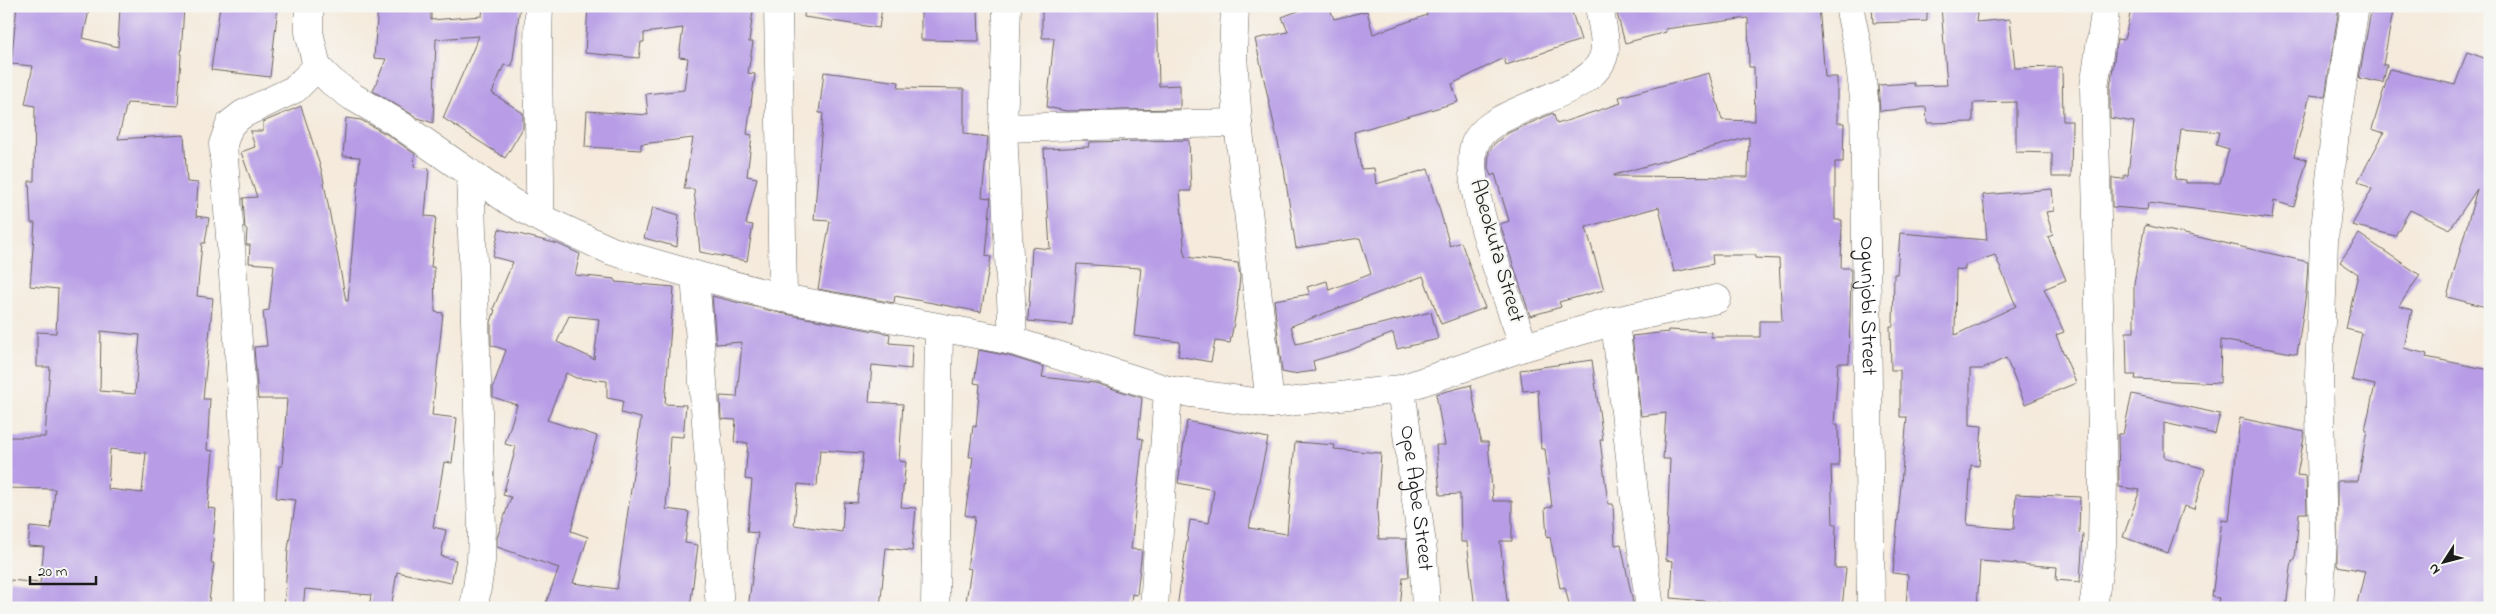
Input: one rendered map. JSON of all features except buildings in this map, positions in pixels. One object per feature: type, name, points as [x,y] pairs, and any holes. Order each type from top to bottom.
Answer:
[{"type":"street","points":[[249,608],[249,548],[223,144],[230,124],[243,114],[296,90],[317,67],[309,32],[308,6]]},
{"type":"street","points":[[539,6],[537,60],[540,218]]},
{"type":"street","points":[[778,6],[783,298]]},
{"type":"street","points":[[1007,6],[1003,128],[1013,341]]},
{"type":"street","points":[[1235,6],[1233,56],[1238,123],[1270,404]]},
{"type":"street","name":"Abeokuta Street","points":[[317,67],[332,82],[353,97],[404,127],[470,173],[540,218],[612,251],[783,298],[1013,341],[1168,390],[1270,404],[1401,388],[1524,347],[1483,221],[1472,176],[1474,146],[1484,132],[1508,115],[1566,90],[1585,79],[1598,66],[1605,49],[1599,6]]},
{"type":"street","name":"Ogunjobi Street","points":[[1849,6],[1858,49],[1864,98],[1870,608]]},
{"type":"street","points":[[2093,608],[2102,545],[2103,480],[2094,88],[2106,6]]},
{"type":"street","points":[[2319,608],[2323,539],[2319,375],[2324,240],[2335,132],[2355,6]]},
{"type":"street","points":[[1003,128],[1238,123]]},
{"type":"street","points":[[470,173],[482,529],[481,561],[474,608]]},
{"type":"street","points":[[695,275],[720,608]]},
{"type":"street","points":[[1524,347],[1615,321],[1717,298]]},
{"type":"street","points":[[1615,321],[1634,493],[1650,608]]},
{"type":"street","points":[[935,608],[938,328]]},
{"type":"street","name":"Ope Agbe Street","points":[[1401,388],[1423,552],[1426,608]]},
{"type":"street","points":[[1154,608],[1168,390]]},
{"type":"shaded area","points":[[6,6],[34,6],[34,13],[6,16]]}]
